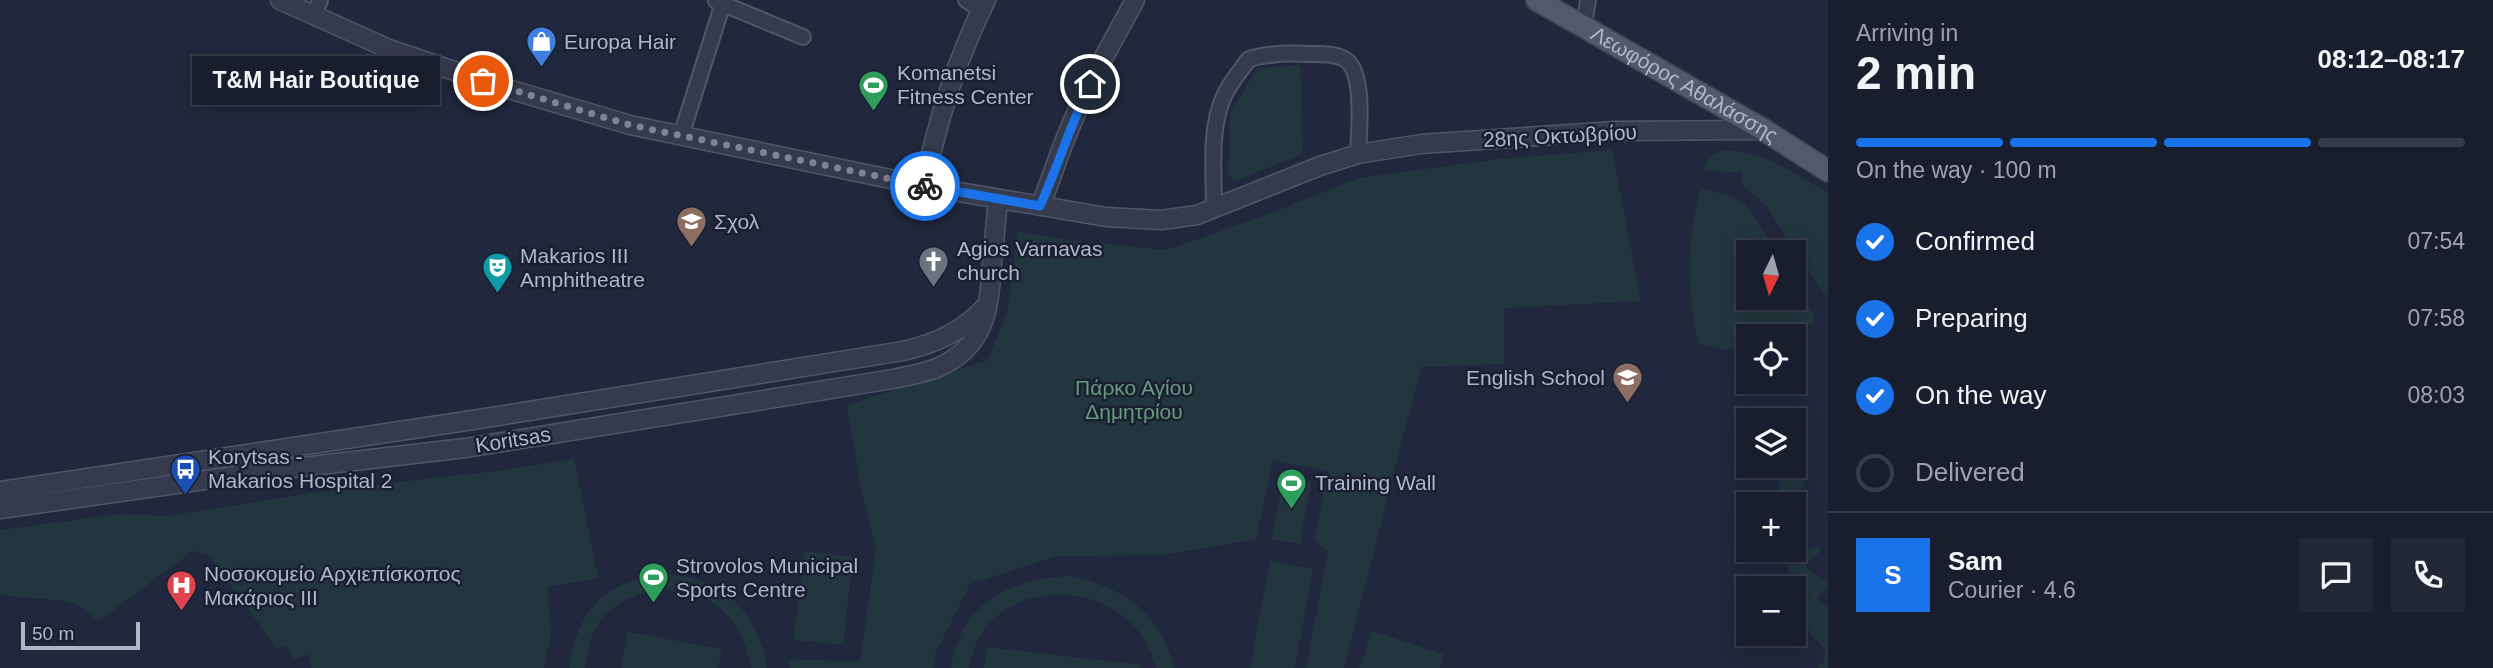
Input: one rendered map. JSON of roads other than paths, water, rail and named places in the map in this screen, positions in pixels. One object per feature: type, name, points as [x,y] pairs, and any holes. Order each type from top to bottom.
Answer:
[{"type":"main road","name":"Λεωφόρος Αθαλάσσης","points":[[1537,0],[1763,130],[1828,172]]},
{"type":"street","name":"28ης Οκτωβρίου","points":[[280,0],[317,8],[389,49],[505,88],[630,125],[924,186],[1106,217],[1161,220],[1197,215],[1320,166],[1358,154],[1421,144],[1615,131],[1763,130]]},
{"type":"street","points":[[1040,206],[1068,132],[1090,84],[1135,0]]},
{"type":"street","points":[[1584,26],[1588,0]]},
{"type":"street","points":[[681,136],[719,2],[803,37]]},
{"type":"street","points":[[924,186],[934,135],[978,3]]},
{"type":"street","points":[[1214,207],[1218,114],[1230,85],[1249,59],[1281,53],[1334,55],[1345,59],[1354,68],[1358,85],[1358,154]]},
{"type":"street","name":"Koritsas","points":[[0,509],[465,448],[893,379],[940,366],[956,357],[977,336],[985,321],[998,199]]},
{"type":"street","name":"Koritsas","points":[[0,491],[206,452],[904,351],[940,341],[957,332],[973,320],[989,302]]},
{"type":"place","name":"Europa Hair","points":[[541,69]]},
{"type":"place","name":"T&M Hair Boutique","points":[[483,81]]},
{"type":"place","name":"Komanetsi Fitness Center","points":[[874,112]]},
{"type":"place","name":"Σχολ","points":[[691,249]]},
{"type":"place","name":"Agios Varnavas church","points":[[934,288]]},
{"type":"place","name":"Makarios III Amphitheatre","points":[[497,295]]},
{"type":"place","name":"English School","points":[[1628,405]]},
{"type":"place","name":"Korytsas - Makarios Hospital 2","points":[[185,496]]},
{"type":"place","name":"Training Wall","points":[[1292,510]]},
{"type":"place","name":"Strovolos Municipal Sports Centre","points":[[653,605]]},
{"type":"place","name":"Νοσοκομείο Αρχιεπίσκοπος Μακάριος ΙΙΙ","points":[[181,613]]},
{"type":"park label","name":"Πάρκο Αγίου Δημητρίου","points":[[1134,400]]}]
